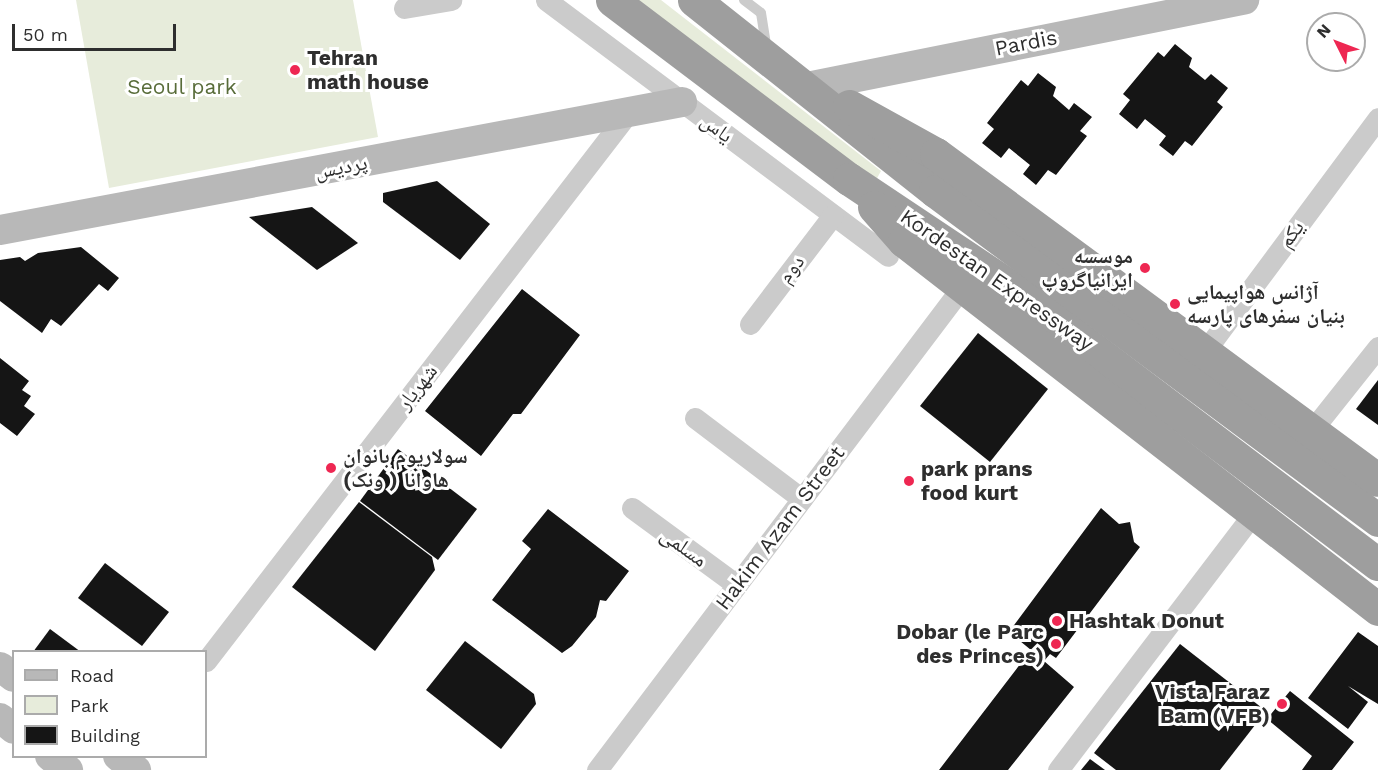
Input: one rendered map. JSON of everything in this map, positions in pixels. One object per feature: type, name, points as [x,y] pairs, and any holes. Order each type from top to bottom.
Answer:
[{"type":"highway","name":"Kordestan Expressway","points":[[612,0],[849,179],[996,277],[1240,458],[1378,564]]},
{"type":"highway","name":"Kordestan Expressway","points":[[694,0],[768,55],[935,191],[1378,520]]},
{"type":"highway","points":[[807,87],[891,125],[936,154],[1378,480]]},
{"type":"highway","points":[[849,179],[904,241],[1255,512],[1365,585],[1378,609]]},
{"type":"main road","name":"Pardis","points":[[807,87],[1244,0]]},
{"type":"main road","name":"پردیس","points":[[0,230],[682,102]]},
{"type":"main road","points":[[0,718],[12,727]]},
{"type":"main road","points":[[53,758],[68,770]]},
{"type":"street","points":[[404,8],[451,0]]},
{"type":"street","name":"یاس","points":[[546,0],[888,256]]},
{"type":"street","name":"شهریار","points":[[207,660],[628,113]]},
{"type":"street","name":"یکم","points":[[1205,351],[1378,118]]},
{"type":"street","name":"دوم","points":[[750,324],[833,215]]},
{"type":"street","name":"Hakim Azam Street","points":[[597,770],[962,287]]},
{"type":"street","points":[[1312,430],[1378,347]]},
{"type":"street","points":[[695,418],[802,499]]},
{"type":"street","name":"مسلمی","points":[[632,508],[737,585]]},
{"type":"street","points":[[1058,770],[1255,512]]},
{"type":"lane","points":[[744,0],[761,14],[768,55]]},
{"type":"green space","name":"Seoul park","points":[[76,0],[353,0],[378,137],[109,188]]},
{"type":"green space","points":[[635,0],[661,0],[881,171],[876,180]]},
{"type":"building","points":[[1175,44],[1192,58],[1189,67],[1205,80],[1211,74],[1228,88],[1217,102],[1223,107],[1192,146],[1185,141],[1173,156],[1159,145],[1166,136],[1145,119],[1137,129],[1119,114],[1130,100],[1123,94],[1158,52],[1164,57]]},
{"type":"building","points":[[1038,73],[1056,87],[1053,96],[1069,110],[1074,103],[1092,117],[1080,131],[1087,136],[1056,175],[1048,170],[1036,185],[1023,174],[1030,165],[1009,148],[1001,158],[982,143],[994,129],[987,123],[1021,80],[1028,86]]},
{"type":"building","points":[[437,181],[490,224],[460,260],[383,202],[383,193]]},
{"type":"building","points":[[312,207],[358,243],[317,270],[249,217]]},
{"type":"building","points":[[81,247],[119,278],[108,291],[99,284],[61,326],[51,319],[42,333],[0,301],[0,260],[20,257],[25,261],[38,253]]},
{"type":"building","points":[[522,289],[580,335],[521,414],[513,414],[481,456],[425,411]]},
{"type":"building","points":[[978,333],[1048,389],[990,462],[920,406]]},
{"type":"building","points":[[0,358],[29,381],[22,390],[31,396],[24,406],[35,414],[17,436],[0,423]]},
{"type":"building","points":[[1378,380],[1378,425],[1356,409]]},
{"type":"building","points":[[398,449],[477,509],[438,560],[360,501]]},
{"type":"building","points":[[359,502],[432,557],[435,570],[375,651],[292,587]]},
{"type":"building","points":[[1101,508],[1119,524],[1130,522],[1134,542],[1140,547],[1056,658],[1050,654],[1044,661],[1074,687],[1008,770],[939,770],[1031,650],[1009,632]]},
{"type":"building","points":[[548,509],[629,571],[606,601],[600,600],[596,617],[572,646],[562,653],[492,600],[531,549],[522,541]]},
{"type":"building","points":[[105,563],[169,612],[142,646],[78,598]]},
{"type":"building","points":[[50,629],[78,650],[34,650]]},
{"type":"building","points":[[1358,632],[1378,646],[1378,704],[1348,686],[1368,702],[1348,729],[1308,698]]},
{"type":"building","points":[[465,641],[534,694],[536,704],[501,749],[426,690]]},
{"type":"building","points":[[1180,644],[1266,711],[1220,770],[1116,770],[1094,753]]},
{"type":"building","points":[[1290,691],[1354,742],[1332,770],[1302,770],[1312,756],[1267,719]]},
{"type":"building","points":[[1090,759],[1105,770],[1081,770]]},
{"type":"place","name":"Tehran math house","points":[[295,70]]},
{"type":"place","name":"موسسه ایرانیاگروپ","points":[[1145,268]]},
{"type":"place","name":"آژانس هواپیمایی بنیان سفرهای پارسه","points":[[1175,304]]},
{"type":"place","name":"سولاریوم بانوان هاوانا ( ونک)","points":[[331,468]]},
{"type":"place","name":"park prans food kurt","points":[[909,481]]},
{"type":"place","name":"Hashtak Donut","points":[[1057,621]]},
{"type":"place","name":"Dobar (le Parc des Princes)","points":[[1056,644]]},
{"type":"place","name":"Vista Faraz Bam (VFB)","points":[[1282,704]]}]
